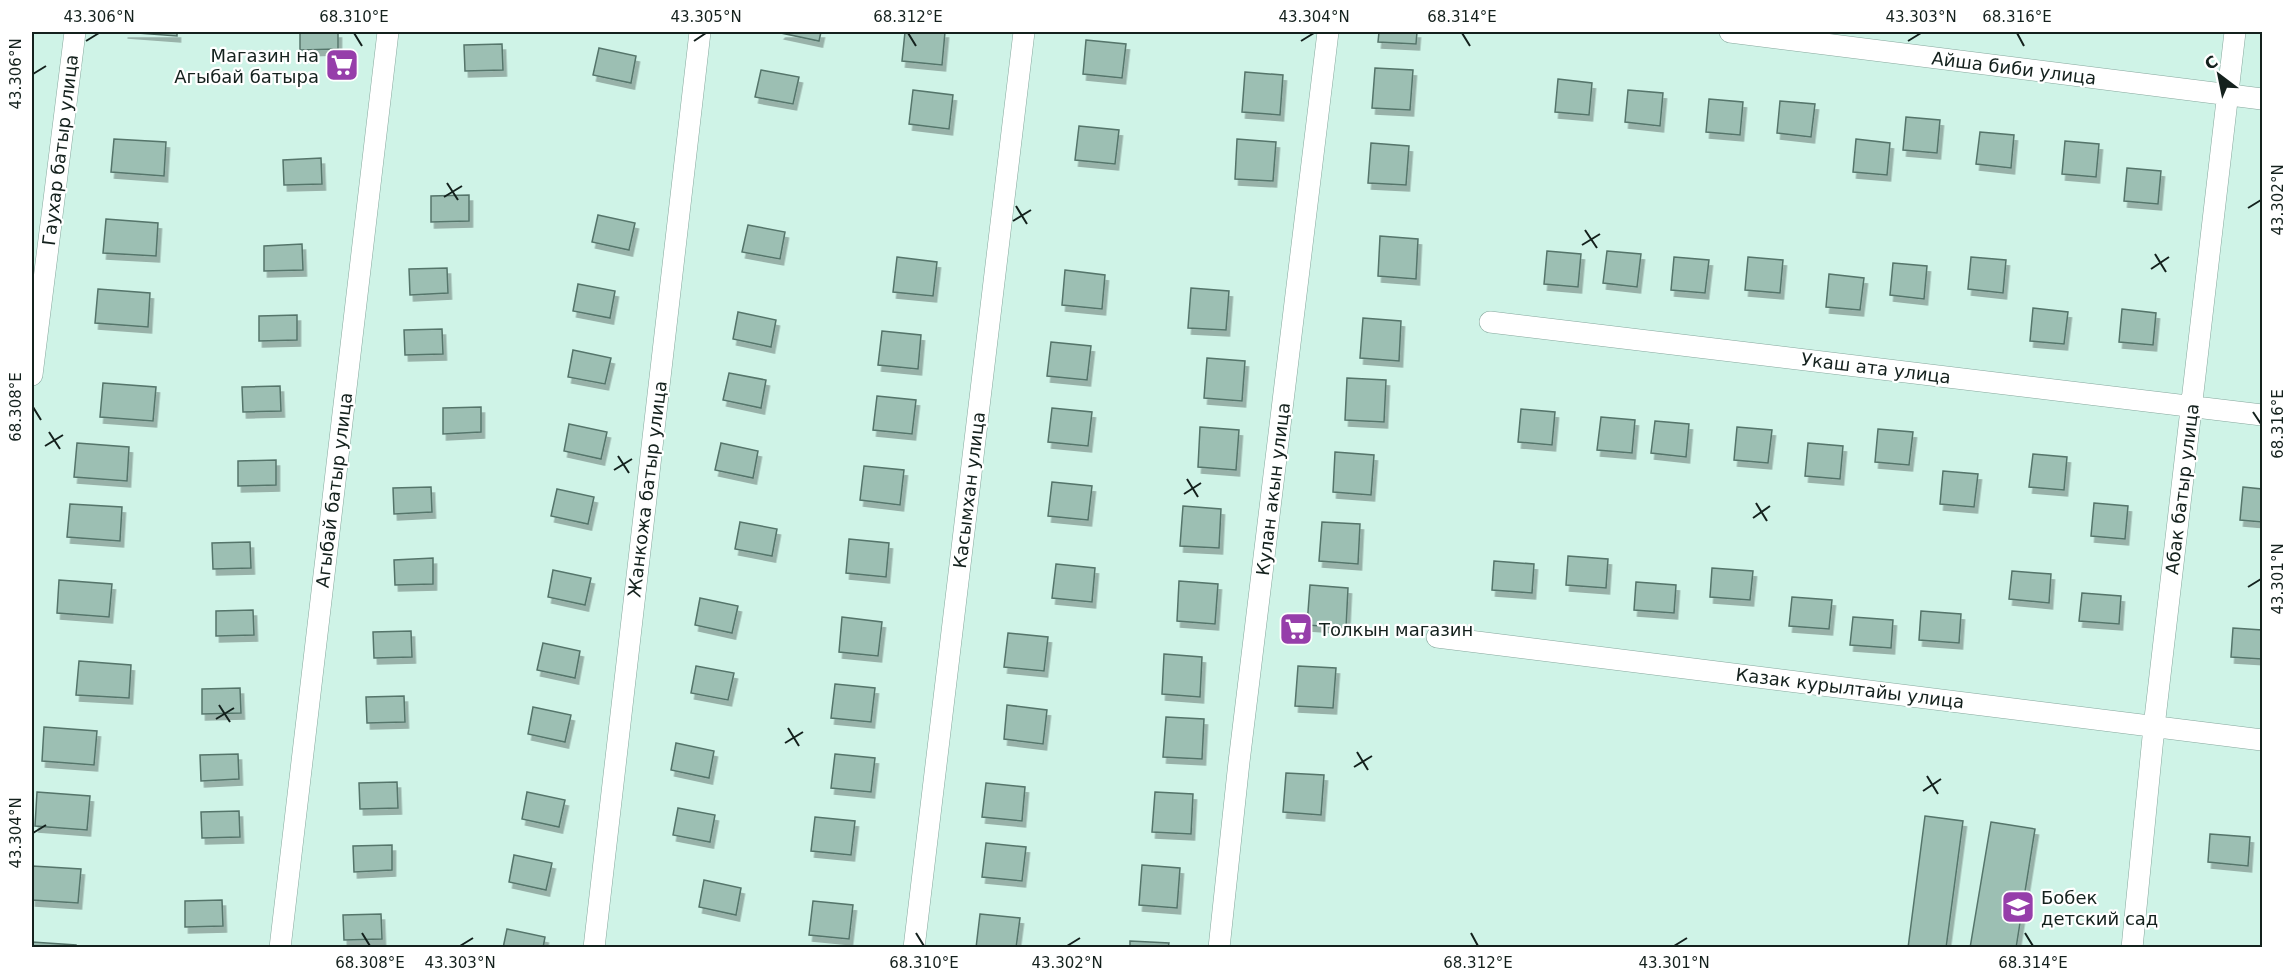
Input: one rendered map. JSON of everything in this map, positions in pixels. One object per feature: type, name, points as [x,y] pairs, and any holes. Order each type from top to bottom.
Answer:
[{"type":"street","name":"Гаухар батыр улица","points":[[32,375],[75,32]]},
{"type":"street","name":"Агыбай батыр улица","points":[[280,948],[388,32]]},
{"type":"street","name":"Жанкожа батыр улица","points":[[594,948],[700,32]]},
{"type":"street","name":"Касымхан улица","points":[[914,948],[1024,32]]},
{"type":"street","name":"Кулан акын улица","points":[[1219,948],[1239,762],[1328,32]]},
{"type":"street","name":"Айша биби улица","points":[[1730,32],[2262,99]]},
{"type":"street","name":"Абак батыр улица","points":[[2132,948],[2154,727],[2235,32]]},
{"type":"street","name":"Укаш ата улица","points":[[1490,322],[2262,415]]},
{"type":"street","name":"Казак курылтайы улица","points":[[1437,637],[2262,740]]},
{"type":"building","points":[[124,32],[177,32],[177,36]]},
{"type":"building","points":[[300,32],[338,32],[338,49],[300,50]]},
{"type":"building","points":[[782,32],[821,32],[819,41]]},
{"type":"building","points":[[905,32],[945,32],[942,65],[902,61]]},
{"type":"building","points":[[1379,32],[1417,32],[1416,44],[1378,42]]},
{"type":"building","points":[[1086,40],[1126,44],[1122,78],[1083,74]]},
{"type":"building","points":[[502,44],[503,70],[465,71],[464,45]]},
{"type":"building","points":[[599,48],[636,56],[631,83],[593,75]]},
{"type":"building","points":[[1375,68],[1413,70],[1410,110],[1372,108]]},
{"type":"building","points":[[761,70],[799,77],[793,104],[755,97]]},
{"type":"building","points":[[1245,72],[1283,75],[1280,115],[1242,112]]},
{"type":"building","points":[[1558,79],[1592,83],[1589,115],[1555,112]]},
{"type":"building","points":[[913,90],[953,95],[949,129],[909,124]]},
{"type":"building","points":[[1628,90],[1663,93],[1660,126],[1625,122]]},
{"type":"building","points":[[1709,99],[1743,102],[1740,135],[1706,132]]},
{"type":"building","points":[[1780,101],[1815,104],[1811,137],[1777,133]]},
{"type":"building","points":[[1906,117],[1940,120],[1937,153],[1903,150]]},
{"type":"building","points":[[1079,126],[1119,130],[1115,164],[1075,160]]},
{"type":"building","points":[[1980,132],[2014,135],[2011,168],[1976,164]]},
{"type":"building","points":[[114,139],[166,142],[164,176],[111,172]]},
{"type":"building","points":[[1237,139],[1276,142],[1273,181],[1235,179]]},
{"type":"building","points":[[1856,139],[1890,143],[1887,175],[1853,172]]},
{"type":"building","points":[[2065,141],[2099,144],[2096,177],[2062,174]]},
{"type":"building","points":[[1371,143],[1409,146],[1406,185],[1368,183]]},
{"type":"building","points":[[321,158],[322,184],[284,185],[283,160]]},
{"type":"building","points":[[2127,168],[2161,171],[2158,204],[2124,201]]},
{"type":"building","points":[[469,195],[469,221],[431,222],[431,196]]},
{"type":"building","points":[[598,215],[635,223],[629,250],[592,242]]},
{"type":"building","points":[[106,219],[158,223],[156,256],[103,253]]},
{"type":"building","points":[[748,225],[785,232],[780,259],[742,252]]},
{"type":"building","points":[[1380,236],[1418,239],[1416,279],[1378,276]]},
{"type":"building","points":[[302,244],[303,270],[264,271],[264,246]]},
{"type":"building","points":[[1547,251],[1581,254],[1578,287],[1544,284]]},
{"type":"building","points":[[1607,251],[1641,254],[1637,287],[1603,283]]},
{"type":"building","points":[[897,257],[937,262],[933,296],[893,292]]},
{"type":"building","points":[[1674,257],[1709,260],[1705,293],[1671,290]]},
{"type":"building","points":[[1748,257],[1783,260],[1780,293],[1745,290]]},
{"type":"building","points":[[1971,257],[2006,260],[2003,293],[1968,289]]},
{"type":"building","points":[[1893,263],[1927,266],[1924,299],[1890,295]]},
{"type":"building","points":[[447,268],[448,293],[410,295],[409,269]]},
{"type":"building","points":[[1065,270],[1105,275],[1102,309],[1062,305]]},
{"type":"building","points":[[1829,274],[1864,278],[1860,310],[1826,307]]},
{"type":"building","points":[[578,284],[615,291],[610,318],[573,311]]},
{"type":"building","points":[[1191,288],[1229,291],[1226,330],[1188,328]]},
{"type":"building","points":[[98,289],[150,293],[148,327],[95,323]]},
{"type":"building","points":[[2033,308],[2068,312],[2064,344],[2030,341]]},
{"type":"building","points":[[2122,309],[2156,313],[2153,345],[2119,342]]},
{"type":"building","points":[[738,312],[776,320],[771,347],[733,339]]},
{"type":"building","points":[[297,315],[297,340],[259,341],[259,316]]},
{"type":"building","points":[[1363,318],[1401,321],[1399,361],[1360,358]]},
{"type":"building","points":[[442,329],[443,354],[405,355],[404,330]]},
{"type":"building","points":[[882,331],[921,335],[918,369],[878,365]]},
{"type":"building","points":[[1051,342],[1091,346],[1087,380],[1047,376]]},
{"type":"building","points":[[573,350],[611,358],[605,384],[568,377]]},
{"type":"building","points":[[1207,358],[1245,361],[1242,401],[1204,398]]},
{"type":"building","points":[[729,373],[766,380],[761,408],[723,400]]},
{"type":"building","points":[[1347,378],[1386,380],[1384,422],[1345,420]]},
{"type":"building","points":[[103,383],[156,387],[153,421],[100,417]]},
{"type":"building","points":[[280,386],[281,411],[243,412],[242,387]]},
{"type":"building","points":[[877,396],[916,400],[912,434],[873,430]]},
{"type":"building","points":[[481,407],[481,432],[443,434],[443,408]]},
{"type":"building","points":[[1052,408],[1092,412],[1088,446],[1048,442]]},
{"type":"building","points":[[1521,409],[1555,412],[1552,445],[1518,442]]},
{"type":"building","points":[[1601,417],[1635,420],[1632,453],[1597,450]]},
{"type":"building","points":[[1655,421],[1689,424],[1686,457],[1651,453]]},
{"type":"building","points":[[569,424],[607,432],[601,459],[564,451]]},
{"type":"building","points":[[1200,427],[1239,430],[1236,470],[1198,467]]},
{"type":"building","points":[[1737,427],[1772,430],[1768,463],[1734,460]]},
{"type":"building","points":[[1878,429],[1913,432],[1909,465],[1875,462]]},
{"type":"building","points":[[77,443],[129,447],[127,481],[74,477]]},
{"type":"building","points":[[721,443],[758,451],[753,478],[715,470]]},
{"type":"building","points":[[1808,443],[1843,446],[1840,479],[1805,476]]},
{"type":"building","points":[[1335,452],[1374,455],[1371,495],[1333,492]]},
{"type":"building","points":[[2033,454],[2067,457],[2064,490],[2029,487]]},
{"type":"building","points":[[276,460],[276,485],[238,486],[238,461]]},
{"type":"building","points":[[864,466],[904,470],[900,505],[860,500]]},
{"type":"building","points":[[1943,471],[1978,474],[1974,507],[1940,504]]},
{"type":"building","points":[[1052,482],[1092,486],[1088,520],[1048,516]]},
{"type":"building","points":[[431,487],[432,512],[394,514],[393,488]]},
{"type":"building","points":[[2243,487],[2262,489],[2262,522],[2240,520]]},
{"type":"building","points":[[557,489],[594,497],[588,524],[551,516]]},
{"type":"building","points":[[2094,503],[2128,506],[2125,539],[2091,536]]},
{"type":"building","points":[[70,504],[122,507],[120,541],[67,537]]},
{"type":"building","points":[[1183,506],[1221,509],[1219,548],[1180,546]]},
{"type":"building","points":[[740,522],[777,529],[772,556],[735,549]]},
{"type":"building","points":[[1322,522],[1360,524],[1358,564],[1319,561]]},
{"type":"building","points":[[849,539],[889,543],[886,577],[846,573]]},
{"type":"building","points":[[250,542],[251,568],[213,569],[212,543]]},
{"type":"building","points":[[1568,556],[1608,559],[1606,588],[1566,585]]},
{"type":"building","points":[[433,558],[433,584],[395,585],[394,560]]},
{"type":"building","points":[[1494,561],[1534,564],[1532,593],[1492,590]]},
{"type":"building","points":[[1056,564],[1095,568],[1092,602],[1052,598]]},
{"type":"building","points":[[1712,568],[1753,571],[1750,600],[1710,597]]},
{"type":"building","points":[[553,570],[591,578],[585,605],[548,597]]},
{"type":"building","points":[[2012,571],[2051,574],[2049,603],[2009,599]]},
{"type":"building","points":[[59,580],[112,584],[109,617],[57,613]]},
{"type":"building","points":[[1179,581],[1218,584],[1215,624],[1177,621]]},
{"type":"building","points":[[1636,582],[1676,585],[1674,613],[1634,610]]},
{"type":"building","points":[[1310,585],[1348,588],[1346,628],[1307,625]]},
{"type":"building","points":[[2082,593],[2121,596],[2119,624],[2079,621]]},
{"type":"building","points":[[1792,597],[1832,600],[1829,629],[1789,626]]},
{"type":"building","points":[[700,598],[738,606],[732,633],[695,625]]},
{"type":"building","points":[[253,610],[254,635],[216,636],[216,611]]},
{"type":"building","points":[[1921,611],[1961,614],[1959,643],[1919,640]]},
{"type":"building","points":[[842,617],[882,622],[878,656],[839,652]]},
{"type":"building","points":[[1853,617],[1893,620],[1891,648],[1850,645]]},
{"type":"building","points":[[2233,628],[2262,630],[2262,659],[2231,657]]},
{"type":"building","points":[[411,631],[412,657],[374,658],[373,632]]},
{"type":"building","points":[[1008,633],[1048,637],[1044,671],[1004,667]]},
{"type":"building","points":[[543,643],[580,651],[575,678],[537,670]]},
{"type":"building","points":[[1164,654],[1202,657],[1200,697],[1162,694]]},
{"type":"building","points":[[79,661],[131,665],[129,698],[76,695]]},
{"type":"building","points":[[696,666],[734,673],[728,700],[691,693]]},
{"type":"building","points":[[1298,666],[1336,668],[1333,708],[1295,706]]},
{"type":"building","points":[[835,684],[875,688],[871,722],[831,718]]},
{"type":"building","points":[[240,688],[241,713],[202,714],[202,689]]},
{"type":"building","points":[[404,696],[405,722],[367,723],[366,697]]},
{"type":"building","points":[[1007,705],[1047,710],[1043,744],[1004,739]]},
{"type":"building","points":[[533,707],[571,715],[565,742],[528,734]]},
{"type":"building","points":[[1166,717],[1204,719],[1202,759],[1163,757]]},
{"type":"building","points":[[44,727],[97,731],[94,765],[42,761]]},
{"type":"building","points":[[676,743],[714,751],[709,778],[671,770]]},
{"type":"building","points":[[238,754],[239,779],[201,781],[200,755]]},
{"type":"building","points":[[835,754],[875,758],[871,792],[831,788]]},
{"type":"building","points":[[1286,773],[1324,775],[1321,815],[1283,812]]},
{"type":"building","points":[[397,782],[398,808],[360,809],[359,783]]},
{"type":"building","points":[[986,783],[1025,787],[1022,821],[982,817]]},
{"type":"building","points":[[37,792],[90,796],[87,830],[35,826]]},
{"type":"building","points":[[527,792],[565,800],[559,827],[522,819]]},
{"type":"building","points":[[1155,792],[1193,794],[1191,834],[1152,832]]},
{"type":"building","points":[[678,808],[715,815],[710,842],[673,835]]},
{"type":"building","points":[[239,811],[240,837],[202,838],[201,812]]},
{"type":"building","points":[[1925,816],[1963,821],[1946,948],[1908,948]]},
{"type":"building","points":[[815,817],[855,821],[851,855],[811,851]]},
{"type":"building","points":[[1991,822],[2035,829],[2016,948],[1970,948]]},
{"type":"building","points":[[2210,834],[2250,837],[2248,866],[2208,862]]},
{"type":"building","points":[[986,843],[1026,847],[1022,881],[982,877]]},
{"type":"building","points":[[392,845],[392,870],[354,872],[353,846]]},
{"type":"building","points":[[514,855],[552,863],[546,890],[509,882]]},
{"type":"building","points":[[1142,865],[1180,868],[1177,908],[1139,905]]},
{"type":"building","points":[[32,866],[81,869],[78,903],[32,900]]},
{"type":"building","points":[[704,880],[741,888],[736,915],[699,907]]},
{"type":"building","points":[[222,900],[223,926],[185,927],[185,901]]},
{"type":"building","points":[[813,901],[853,905],[849,939],[809,935]]},
{"type":"building","points":[[381,914],[382,939],[344,940],[343,915]]},
{"type":"building","points":[[980,914],[1020,918],[1016,948],[976,948]]},
{"type":"building","points":[[507,929],[545,937],[543,948],[503,948]]},
{"type":"building","points":[[1130,941],[1169,943],[1168,948],[1130,948]]},
{"type":"building","points":[[32,942],[76,945],[76,948],[32,948]]},
{"type":"place","name":"Магазин на Агыбай батыра","points":[[342,65]]},
{"type":"place","name":"Толкын магазин","points":[[1296,629]]},
{"type":"place","name":"Бобек детский сад","points":[[2018,907]]}]
